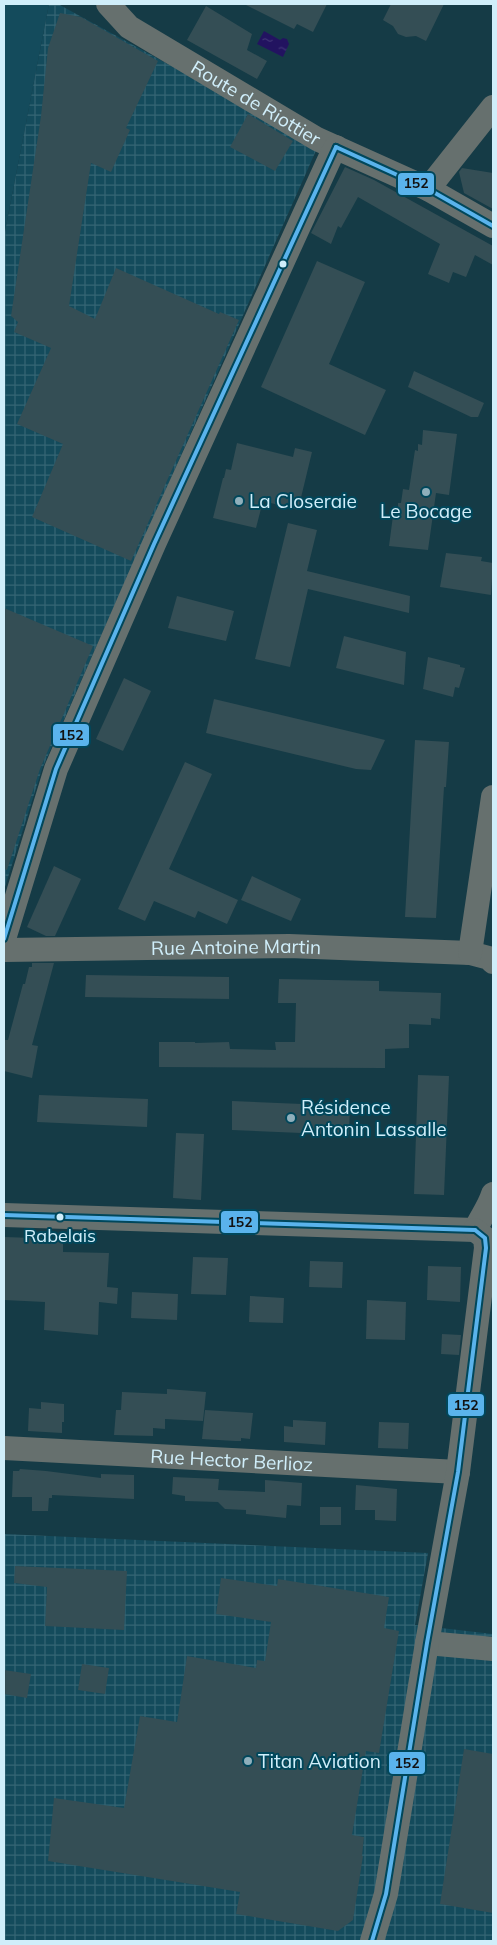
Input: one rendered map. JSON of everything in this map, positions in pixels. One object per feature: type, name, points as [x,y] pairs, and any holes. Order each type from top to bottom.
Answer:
[{"type":"street","name":"Route de Riottier","points":[[108,4],[129,26],[317,139],[428,189],[493,226]]},
{"type":"street","points":[[428,189],[493,107]]},
{"type":"street","points":[[4,939],[56,769],[154,544],[336,147]]},
{"type":"street","points":[[470,953],[493,796]]},
{"type":"street","name":"Rue Antoine Martin","points":[[4,950],[289,946],[470,953],[489,958],[493,962]]},
{"type":"street","points":[[476,1230],[480,1219],[488,1209],[493,1194]]},
{"type":"street","points":[[4,1215],[476,1230],[484,1238],[486,1248],[458,1472],[427,1643],[386,1894],[372,1941]]},
{"type":"street","name":"Rue Hector Berlioz","points":[[4,1448],[458,1472]]},
{"type":"street","points":[[427,1643],[493,1649]]},
{"type":"street","points":[[386,1894],[387,1941]]},
{"type":"shaded area","points":[[4,4],[49,4],[4,237]]},
{"type":"shaded area","points":[[49,4],[58,4],[318,146],[42,769],[4,890],[4,237]]},
{"type":"shaded area","points":[[4,1534],[428,1553],[415,1625],[493,1634],[493,1941],[4,1941]]},
{"type":"water","points":[[264,31],[280,40],[283,38],[287,39],[289,44],[283,57],[257,44]]},
{"type":"building","points":[[244,4],[327,4],[313,32],[297,24],[294,29]]},
{"type":"building","points":[[391,4],[444,4],[426,41],[416,36],[406,37],[398,34],[393,26],[383,20]]},
{"type":"building","points":[[206,6],[252,34],[247,50],[267,61],[257,79],[187,40]]},
{"type":"building","points":[[60,13],[81,17],[158,61],[126,128],[130,130],[111,172],[91,163],[69,306],[95,319],[116,268],[219,314],[220,312],[239,320],[131,561],[32,517],[63,444],[17,424],[51,348],[14,332],[18,322],[11,316],[41,116],[48,48]]},
{"type":"building","points":[[248,114],[293,141],[275,171],[230,147]]},
{"type":"building","points":[[345,167],[374,180],[493,246],[493,265],[475,255],[466,277],[453,272],[449,283],[428,274],[440,244],[358,197],[341,228],[338,226],[331,244],[311,233]]},
{"type":"building","points":[[462,168],[493,173],[493,209],[464,193],[459,172]]},
{"type":"building","points":[[317,261],[365,282],[329,364],[386,390],[365,435],[261,387]]},
{"type":"building","points":[[414,371],[484,403],[478,417],[471,417],[408,387]]},
{"type":"building","name":"Le Bocage","points":[[423,430],[457,434],[449,495],[436,493],[428,550],[389,546],[394,508],[398,509],[398,503],[401,503],[403,489],[409,490],[415,450],[418,451],[418,444],[422,445]]},
{"type":"building","points":[[237,443],[293,457],[295,448],[312,452],[298,510],[263,501],[256,528],[213,518],[223,478],[226,469],[231,470]]},
{"type":"building","points":[[288,523],[317,530],[307,571],[410,596],[409,613],[308,589],[290,667],[255,659]]},
{"type":"building","name":"Le Bocage","points":[[446,553],[482,557],[481,561],[493,563],[491,595],[440,587]]},
{"type":"building","points":[[177,596],[234,611],[226,641],[168,628]]},
{"type":"building","points":[[4,608],[93,646],[40,769],[7,870],[4,869]]},
{"type":"building","points":[[344,636],[406,652],[404,685],[336,668]]},
{"type":"building","points":[[428,657],[465,668],[459,688],[455,687],[453,697],[423,689]]},
{"type":"building","points":[[124,678],[151,691],[123,751],[96,739]]},
{"type":"building","points":[[214,699],[385,740],[371,770],[356,769],[206,733]]},
{"type":"building","points":[[415,740],[449,742],[446,787],[444,787],[436,918],[405,917]]},
{"type":"building","points":[[185,762],[212,774],[169,869],[238,900],[227,924],[198,911],[195,918],[154,901],[145,921],[118,909]]},
{"type":"building","points":[[54,866],[81,879],[55,936],[46,936],[27,927]]},
{"type":"building","points":[[252,876],[301,899],[291,921],[241,900]]},
{"type":"building","points":[[32,963],[54,963],[32,1045],[38,1046],[32,1078],[4,1071],[4,1040],[8,1040],[23,984],[25,984],[29,967],[32,967]]},
{"type":"building","points":[[86,975],[229,977],[229,999],[85,997]]},
{"type":"building","points":[[279,979],[379,981],[379,991],[441,993],[440,1019],[431,1018],[431,1025],[409,1024],[409,1048],[385,1049],[385,1068],[159,1067],[159,1042],[229,1042],[230,1049],[276,1050],[275,1042],[295,1042],[296,1003],[278,1003]]},
{"type":"building","points":[[418,1075],[449,1076],[444,1195],[414,1194]]},
{"type":"building","points":[[39,1095],[148,1099],[147,1127],[37,1122]]},
{"type":"building","name":"Résidence Antonin Lassalle","points":[[232,1101],[350,1106],[349,1135],[232,1130]]},
{"type":"building","points":[[176,1133],[204,1134],[201,1200],[173,1198]]},
{"type":"building","points":[[4,1237],[63,1239],[63,1252],[109,1253],[107,1287],[118,1288],[117,1304],[99,1302],[98,1335],[44,1330],[45,1302],[4,1300]]},
{"type":"building","points":[[193,1257],[228,1258],[226,1295],[191,1294]]},
{"type":"building","points":[[310,1261],[343,1262],[342,1288],[309,1287]]},
{"type":"building","points":[[428,1266],[461,1267],[460,1302],[427,1300]]},
{"type":"building","points":[[132,1292],[178,1294],[177,1320],[131,1318]]},
{"type":"building","points":[[250,1296],[284,1298],[283,1323],[249,1322]]},
{"type":"building","points":[[367,1300],[406,1302],[405,1340],[366,1339]]},
{"type":"building","points":[[442,1334],[461,1335],[459,1355],[441,1354]]},
{"type":"building","points":[[167,1389],[206,1392],[203,1421],[165,1419],[165,1429],[153,1428],[153,1436],[114,1435],[116,1410],[121,1410],[122,1392],[167,1394]]},
{"type":"building","points":[[41,1402],[64,1404],[62,1433],[28,1431],[29,1408],[41,1409]]},
{"type":"building","points":[[205,1410],[253,1413],[250,1439],[241,1438],[241,1441],[235,1441],[202,1439]]},
{"type":"building","points":[[293,1420],[326,1422],[325,1445],[284,1442],[284,1426],[293,1427]]},
{"type":"building","points":[[379,1422],[409,1423],[408,1449],[378,1448]]},
{"type":"building","points":[[20,1469],[101,1478],[101,1474],[134,1475],[134,1499],[52,1495],[52,1498],[49,1498],[48,1511],[32,1511],[32,1497],[12,1497],[13,1471],[19,1471]]},
{"type":"building","points":[[173,1477],[219,1479],[218,1490],[265,1492],[265,1480],[302,1483],[301,1506],[287,1505],[286,1518],[246,1514],[246,1510],[225,1509],[218,1502],[185,1501],[185,1496],[172,1494]]},
{"type":"building","points":[[356,1485],[397,1489],[396,1521],[375,1520],[375,1510],[355,1510]]},
{"type":"building","points":[[320,1507],[341,1507],[341,1525],[320,1525]]},
{"type":"building","points":[[15,1566],[127,1571],[124,1630],[45,1626],[47,1587],[14,1583]]},
{"type":"building","points":[[221,1578],[277,1586],[278,1579],[389,1597],[384,1628],[399,1631],[379,1753],[366,1751],[352,1835],[364,1837],[363,1856],[353,1920],[338,1931],[236,1914],[240,1892],[48,1861],[54,1798],[124,1808],[140,1716],[177,1722],[187,1656],[256,1668],[257,1660],[265,1661],[271,1622],[216,1614]]},
{"type":"building","points":[[82,1664],[109,1668],[105,1694],[78,1690]]},
{"type":"building","points":[[4,1670],[31,1674],[27,1698],[4,1694]]},
{"type":"building","points":[[464,1749],[493,1754],[493,1913],[440,1904]]},
{"type":"transit line","name":"152","points":[[336,147],[428,189],[493,226]]},
{"type":"transit line","name":"152","points":[[4,939],[56,769],[154,544],[336,147]]},
{"type":"transit line","name":"152","points":[[4,1215],[475,1230]]},
{"type":"transit line","name":"152","points":[[372,1941],[386,1894],[427,1643],[458,1472],[486,1248],[485,1238],[475,1230]]},
{"type":"place","name":"Le Bocage","points":[[426,492]]},
{"type":"place","name":"La Closeraie","points":[[239,501]]},
{"type":"place","name":"Résidence Antonin Lassalle","points":[[291,1118]]},
{"type":"place","name":"Rabelais","points":[[60,1217]]},
{"type":"place","name":"Titan Aviation","points":[[248,1761]]}]
